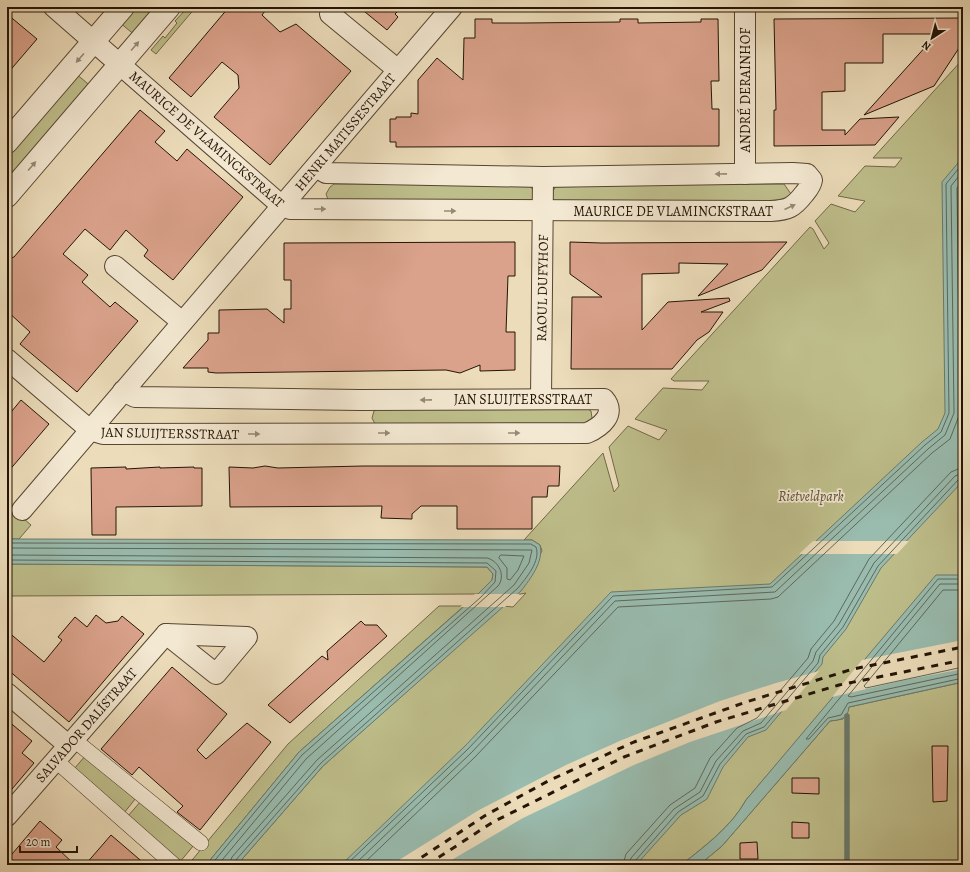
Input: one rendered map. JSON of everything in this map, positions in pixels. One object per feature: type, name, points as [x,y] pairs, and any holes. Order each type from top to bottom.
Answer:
[{"type":"street","name":"MAURICE DE VLAMINCKSTRAAT","points":[[54,7],[282,206],[290,209],[543,211],[784,210],[795,205],[811,186],[812,180],[807,174],[793,173],[543,177],[326,173],[316,167]]},
{"type":"street","points":[[7,142],[123,7]]},
{"type":"street","points":[[7,196],[169,7]]},
{"type":"street","name":"HENRI MATISSESTRAAT","points":[[22,510],[452,7]]},
{"type":"street","name":"ANDRÉ DERAINHOF","points":[[745,7],[745,174]]},
{"type":"street","name":"HENRI MATISSESTRAAT","points":[[330,14],[398,70]]},
{"type":"street","name":"RAOUL DUFYHOF","points":[[541,399],[543,177]]},
{"type":"street","points":[[115,266],[182,322]]},
{"type":"street","name":"JAN SLUIJTERSSTRAAT","points":[[7,359],[90,430],[102,434],[586,433],[598,428],[610,413],[608,404],[604,398],[359,400],[135,397],[123,391]]},
{"type":"street","points":[[359,400],[360,434]]},
{"type":"street","name":"SALVADOR DALÍSTRAAT","points":[[7,816],[70,742],[166,634]]},
{"type":"street","points":[[7,693],[201,843]]},
{"type":"street","points":[[55,760],[174,865]]},
{"type":"green space","points":[[132,7],[161,7],[136,36],[119,22]]},
{"type":"green space","points":[[188,7],[196,7],[156,54],[151,50],[163,36],[165,38],[177,23],[175,21]]},
{"type":"green space","name":"Rietveldpark","points":[[963,59],[963,615],[887,635],[746,800],[733,819],[717,836],[681,865],[237,865],[323,766],[503,606],[513,607],[526,593],[516,595],[542,551],[540,545],[532,540],[524,540],[603,453],[614,492],[619,486],[609,447],[628,426],[659,440],[667,430],[635,419],[663,388],[702,390],[709,381],[674,381],[671,379],[810,227],[813,229],[824,249],[829,243],[815,221],[831,204],[855,212],[865,201],[838,196],[865,166],[895,167],[902,158],[873,158]]},
{"type":"green space","points":[[75,73],[93,88],[7,188],[7,153]]},
{"type":"green space","points":[[334,184],[525,184],[529,185],[535,192],[534,200],[329,202],[326,194],[330,187]]},
{"type":"green space","points":[[567,184],[784,184],[791,194],[788,200],[782,205],[553,201],[551,194],[556,186]]},
{"type":"green space","points":[[583,406],[591,411],[592,418],[590,425],[375,424],[372,418],[374,411],[381,407]]},
{"type":"green space","points":[[10,507],[31,525],[19,539],[7,539],[7,510]]},
{"type":"green space","points":[[7,564],[487,567],[493,574],[492,580],[478,594],[7,596]]},
{"type":"green space","points":[[439,606],[464,606],[299,752],[206,865],[188,865],[288,744]]},
{"type":"green space","points":[[963,682],[963,865],[699,865],[722,846],[830,721],[843,719],[849,707]]},
{"type":"green space","points":[[86,755],[136,798],[124,813],[74,769]]},
{"type":"green space","points":[[141,801],[194,845],[179,863],[128,816]]},
{"type":"water","points":[[963,157],[963,481],[881,568],[846,629],[823,657],[822,664],[766,730],[748,737],[723,767],[707,799],[681,815],[636,865],[341,865],[465,746],[611,592],[770,584],[922,442],[938,429],[945,413],[942,182]]},
{"type":"water","points":[[7,539],[532,540],[540,545],[541,551],[536,569],[521,591],[323,766],[237,865],[206,865],[299,752],[478,594],[492,580],[493,574],[487,567],[7,564]]},
{"type":"water","points":[[936,575],[963,575],[963,682],[849,707],[847,714],[843,718],[830,721],[722,846],[699,865],[681,865],[717,836],[733,819],[746,800]]},
{"type":"pier","points":[[813,541],[909,541],[897,554],[799,554]]},
{"type":"pier","points":[[475,594],[520,594],[505,607],[460,607]]},
{"type":"pier","points":[[963,640],[963,669],[905,680],[832,697],[862,660]]},
{"type":"pier","points":[[819,671],[786,710],[690,742],[634,765],[523,818],[443,865],[391,865],[479,810],[566,765],[622,740],[720,701]]},
{"type":"building","points":[[229,7],[268,7],[262,15],[280,32],[296,24],[351,71],[270,165],[214,117],[239,88],[238,75],[222,62],[191,97],[169,78]]},
{"type":"building","points":[[359,7],[402,7],[395,14],[398,17],[387,30]]},
{"type":"building","points":[[7,14],[37,39],[7,74]]},
{"type":"building","points":[[963,18],[963,42],[934,86],[864,115],[937,34],[883,34],[883,63],[845,63],[845,91],[822,92],[822,130],[845,130],[845,135],[860,119],[899,117],[875,145],[774,146],[774,110],[776,110],[774,19]]},
{"type":"building","points":[[475,19],[492,19],[492,23],[524,23],[620,22],[620,19],[638,19],[638,23],[701,22],[701,19],[718,19],[719,81],[711,81],[712,109],[719,109],[719,146],[396,147],[396,142],[390,142],[390,119],[396,119],[396,117],[411,117],[411,113],[418,114],[418,80],[437,58],[463,80],[464,38],[475,38]]},
{"type":"building","points":[[140,110],[165,131],[155,142],[177,161],[187,149],[243,197],[173,280],[144,256],[148,250],[126,230],[110,250],[85,229],[63,254],[88,275],[82,282],[110,307],[115,302],[138,321],[77,392],[20,344],[30,332],[7,311],[7,260],[14,257]]},
{"type":"building","points":[[515,242],[515,276],[508,276],[506,332],[515,332],[515,370],[480,371],[480,365],[460,373],[446,370],[216,373],[208,372],[208,368],[183,368],[208,340],[208,333],[219,333],[219,310],[267,309],[284,323],[284,309],[291,309],[291,280],[284,280],[284,243]]},
{"type":"building","points":[[570,242],[787,242],[762,270],[698,296],[728,264],[679,263],[679,273],[642,274],[642,330],[668,302],[729,298],[730,301],[701,312],[723,312],[709,332],[697,340],[672,369],[571,369],[572,297],[602,297],[570,274]]},
{"type":"building","points":[[21,400],[49,424],[7,473],[7,417]]},
{"type":"building","points":[[265,466],[278,468],[363,466],[560,466],[559,486],[548,486],[547,497],[532,497],[532,529],[457,529],[457,506],[421,506],[412,514],[412,519],[381,518],[382,506],[230,507],[229,467],[253,468]]},
{"type":"building","points":[[126,467],[126,469],[160,467],[202,468],[202,506],[116,507],[116,535],[92,535],[91,468]]},
{"type":"building","points":[[96,615],[106,623],[118,621],[122,616],[144,634],[69,722],[7,669],[7,631],[44,662],[62,640],[58,637],[75,617],[87,627]]},
{"type":"building","points":[[361,621],[365,625],[377,625],[387,636],[290,723],[268,705],[322,656],[328,660],[327,651]]},
{"type":"building","points":[[172,667],[227,714],[197,750],[206,759],[247,723],[271,742],[200,830],[177,812],[183,806],[139,767],[132,775],[101,749]]},
{"type":"building","points":[[7,720],[32,741],[22,753],[34,763],[7,795]]},
{"type":"building","points":[[932,746],[948,746],[947,801],[933,802]]},
{"type":"building","points":[[792,778],[819,778],[819,794],[792,793]]},
{"type":"building","points":[[40,821],[62,840],[56,847],[75,865],[7,865],[7,860]]},
{"type":"building","points":[[792,822],[809,823],[809,838],[792,838]]},
{"type":"building","points":[[111,835],[146,865],[85,865]]},
{"type":"building","points":[[757,842],[758,859],[740,859],[740,843]]},
{"type":"waterway","points":[[847,716],[847,865]]},
{"type":"railway","points":[[410,865],[486,815],[548,781],[634,742],[746,702],[853,669],[963,647]]},
{"type":"railway","points":[[427,865],[493,822],[624,757],[716,722],[839,685],[963,660]]}]
